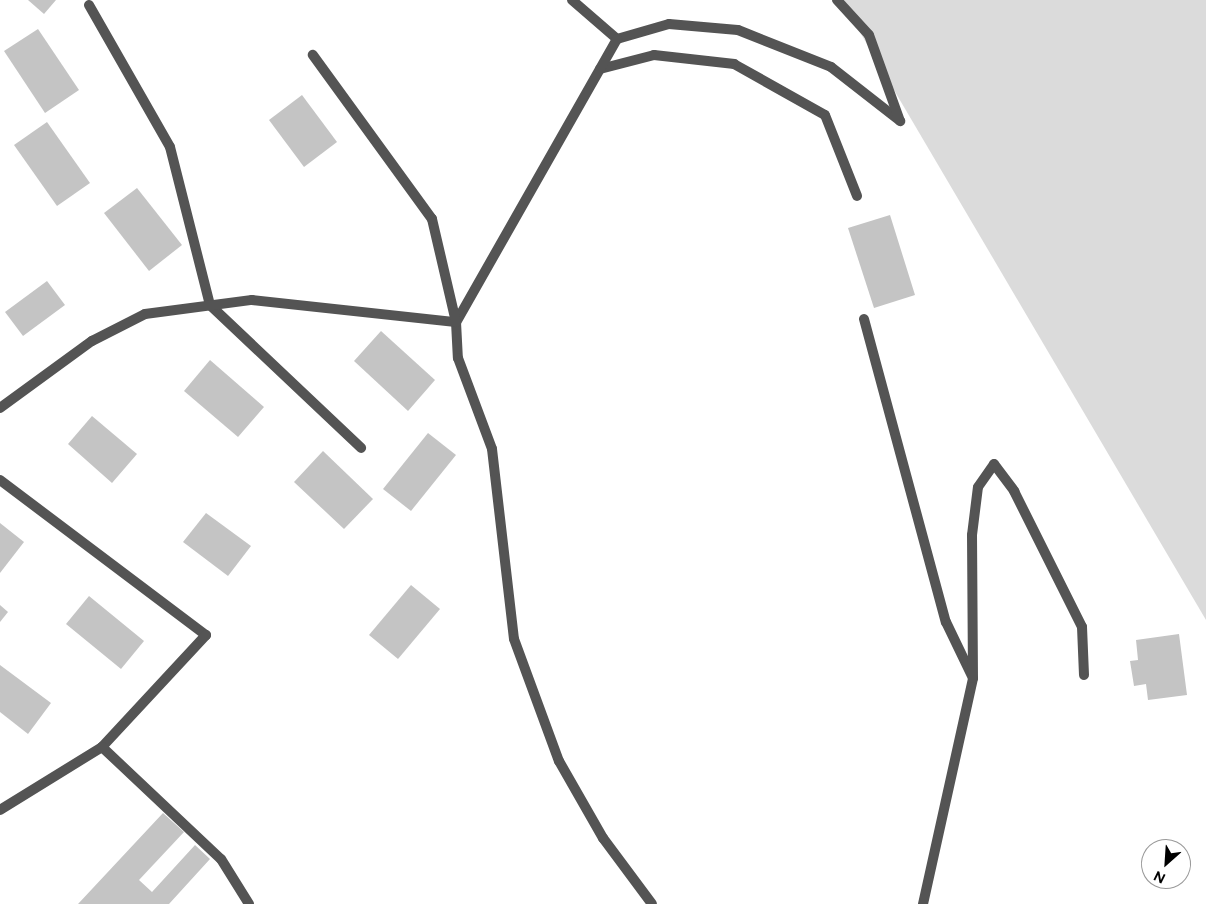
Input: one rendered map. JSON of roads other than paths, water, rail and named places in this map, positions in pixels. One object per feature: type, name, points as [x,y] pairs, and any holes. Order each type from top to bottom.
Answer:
[{"type":"street","points":[[572,0],[617,39]]},
{"type":"street","points":[[456,322],[617,39],[668,24],[738,30],[831,67],[900,121],[869,35],[837,0]]},
{"type":"street","points":[[89,5],[170,147],[210,305],[361,448]]},
{"type":"street","points":[[313,55],[432,219],[456,322],[458,358],[492,449],[514,639],[559,761],[602,838],[652,904]]},
{"type":"street","points":[[600,69],[654,55],[734,64],[825,115],[857,196]]},
{"type":"street","points":[[0,408],[92,341],[145,314],[252,300],[456,322]]},
{"type":"street","points":[[864,319],[946,622],[972,678]]},
{"type":"street","points":[[923,904],[972,678],[972,535],[978,487],[994,464],[1014,490],[1078,619],[1084,676]]},
{"type":"street","points":[[0,480],[206,635],[102,747],[0,810]]},
{"type":"street","points":[[102,747],[221,858],[249,904]]}]
